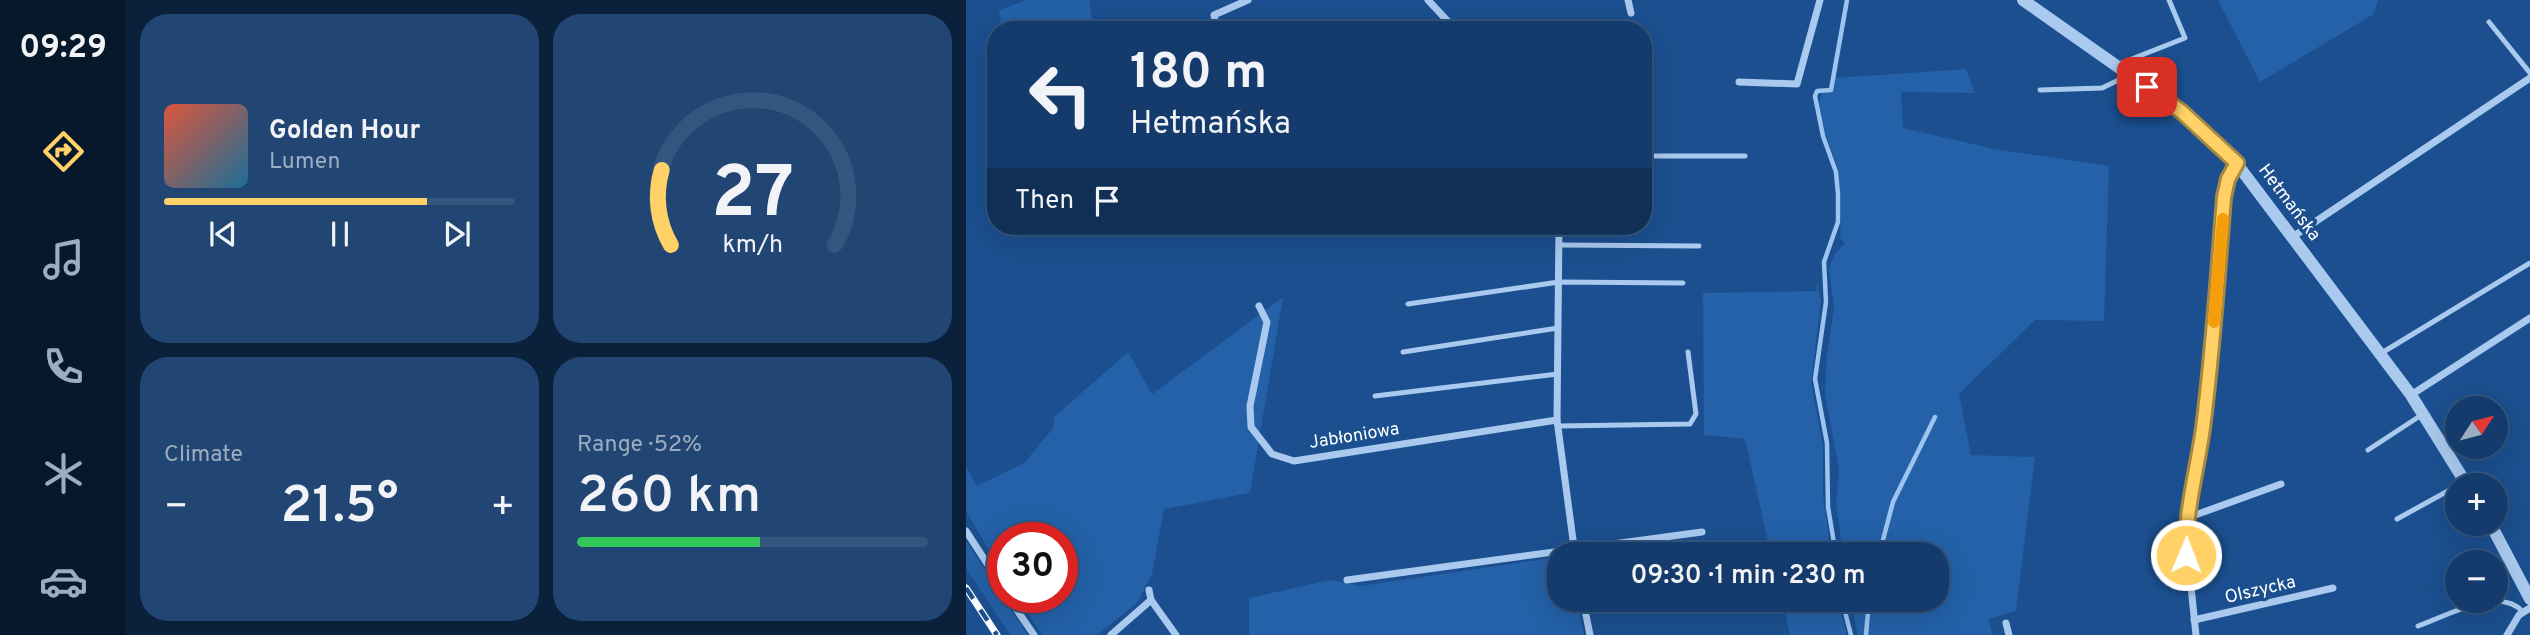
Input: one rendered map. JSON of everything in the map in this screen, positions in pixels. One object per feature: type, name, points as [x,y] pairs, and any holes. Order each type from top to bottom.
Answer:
[{"type":"street","points":[[1215,21],[1214,15],[1248,0]]},
{"type":"street","points":[[1428,0],[1448,21]]},
{"type":"street","points":[[1628,0],[1631,13]]},
{"type":"street","points":[[1739,82],[1797,84],[1820,0]]},
{"type":"street","name":"Hetmańska","points":[[2023,0],[2182,112],[2237,163],[2411,395],[2456,473]]},
{"type":"street","points":[[2294,236],[2530,75]]},
{"type":"street","points":[[2196,635],[2186,555],[2187,518],[2204,418],[2224,197],[2228,179],[2237,163]]},
{"type":"street","points":[[1559,235],[1558,423],[1573,542]]},
{"type":"street","name":"Jabłoniowa","points":[[1259,306],[1267,322],[1250,406],[1251,427],[1272,454],[1294,461],[1558,423]]},
{"type":"street","points":[[2411,395],[2530,318]]},
{"type":"street","points":[[2187,518],[2281,484]]},
{"type":"street","points":[[966,531],[987,563]]},
{"type":"street","points":[[1638,542],[1702,532]]},
{"type":"street","points":[[2497,536],[2530,599]]},
{"type":"street","points":[[1347,580],[1547,555]]},
{"type":"street","name":"Olszycka","points":[[2194,620],[2333,589]]},
{"type":"street","points":[[1149,590],[1151,600],[1176,635]]},
{"type":"street","points":[[1111,635],[1151,600]]},
{"type":"street","points":[[2507,635],[2526,610]]},
{"type":"street","points":[[1585,612],[1590,635]]},
{"type":"street","points":[[1020,613],[1034,635]]},
{"type":"street","points":[[2006,623],[2009,635]]},
{"type":"lane","points":[[2116,66],[2185,38],[2169,0]]},
{"type":"lane","points":[[2489,22],[2530,75]]},
{"type":"lane","points":[[2040,90],[2102,88],[2130,75]]},
{"type":"lane","points":[[1652,156],[1745,156]]},
{"type":"lane","points":[[1559,245],[1699,247]]},
{"type":"lane","points":[[2380,354],[2530,263]]},
{"type":"lane","points":[[1408,304],[1559,282],[1683,283]]},
{"type":"lane","points":[[1403,352],[1558,328]]},
{"type":"lane","points":[[1558,423],[1690,424],[1696,414],[1688,352]]},
{"type":"lane","points":[[1375,396],[1558,374]]},
{"type":"lane","points":[[2368,450],[2423,414]]},
{"type":"lane","points":[[2398,519],[2445,493]]},
{"type":"lane","points":[[2418,626],[2495,600],[2511,602],[2526,610]]},
{"type":"shaded area","points":[[1027,0],[1089,0],[1092,21],[1001,21],[999,10]]},
{"type":"shaded area","points":[[2218,0],[2378,0],[2374,14],[2260,82]]},
{"type":"shaded area","points":[[1966,69],[1975,93],[1901,92],[1903,128],[1994,149],[2109,166],[2104,321],[2035,320],[1959,394],[1971,455],[2035,457],[2016,611],[1988,619],[1993,635],[1858,635],[1853,612],[1949,612],[1949,542],[1841,542],[1836,502],[1839,470],[1825,394],[1827,354],[1834,308],[1829,269],[1834,255],[1845,243],[1840,238],[1839,177],[1820,112],[1822,93],[1833,91],[1835,78]]},
{"type":"shaded area","points":[[1817,283],[1821,301],[1811,382],[1823,446],[1823,494],[1829,542],[1768,542],[1745,439],[1704,435],[1703,293],[1816,291]]},
{"type":"shaded area","points":[[1283,297],[1250,493],[1164,509],[1152,574],[1137,603],[1097,635],[1042,635],[1028,613],[1078,613],[1078,522],[987,522],[987,547],[966,511],[966,467],[977,486],[1024,463],[1054,427],[1054,417],[1128,352],[1152,394]]},
{"type":"shaded area","points":[[966,541],[987,573],[987,600],[966,568]]},
{"type":"shaded area","points":[[1547,559],[1547,612],[1579,612],[1584,635],[1249,635],[1249,598],[1330,580],[1360,586]]},
{"type":"shaded area","points":[[1785,612],[1841,612],[1847,635],[1790,635]]},
{"type":"shaded area","points":[[996,613],[1013,613],[1028,635],[1010,635]]},
{"type":"waterway","points":[[1834,542],[1828,507],[1827,443],[1815,379],[1826,302],[1824,262],[1838,222],[1838,194],[1836,172],[1823,136],[1815,96],[1817,91],[1831,90],[1847,0]]},
{"type":"waterway","points":[[1882,542],[1893,502],[1935,417]]},
{"type":"waterway","points":[[1845,612],[1851,635]]},
{"type":"waterway","points":[[1866,635],[1868,612]]},
{"type":"railway","points":[[966,588],[997,635]]},
{"type":"slow traffic","points":[[2214,322],[2223,219]]},
{"type":"route","points":[[2147,87],[2206,132],[2237,163],[2228,179],[2224,197],[2212,343],[2202,431],[2187,518],[2186,555]]}]
